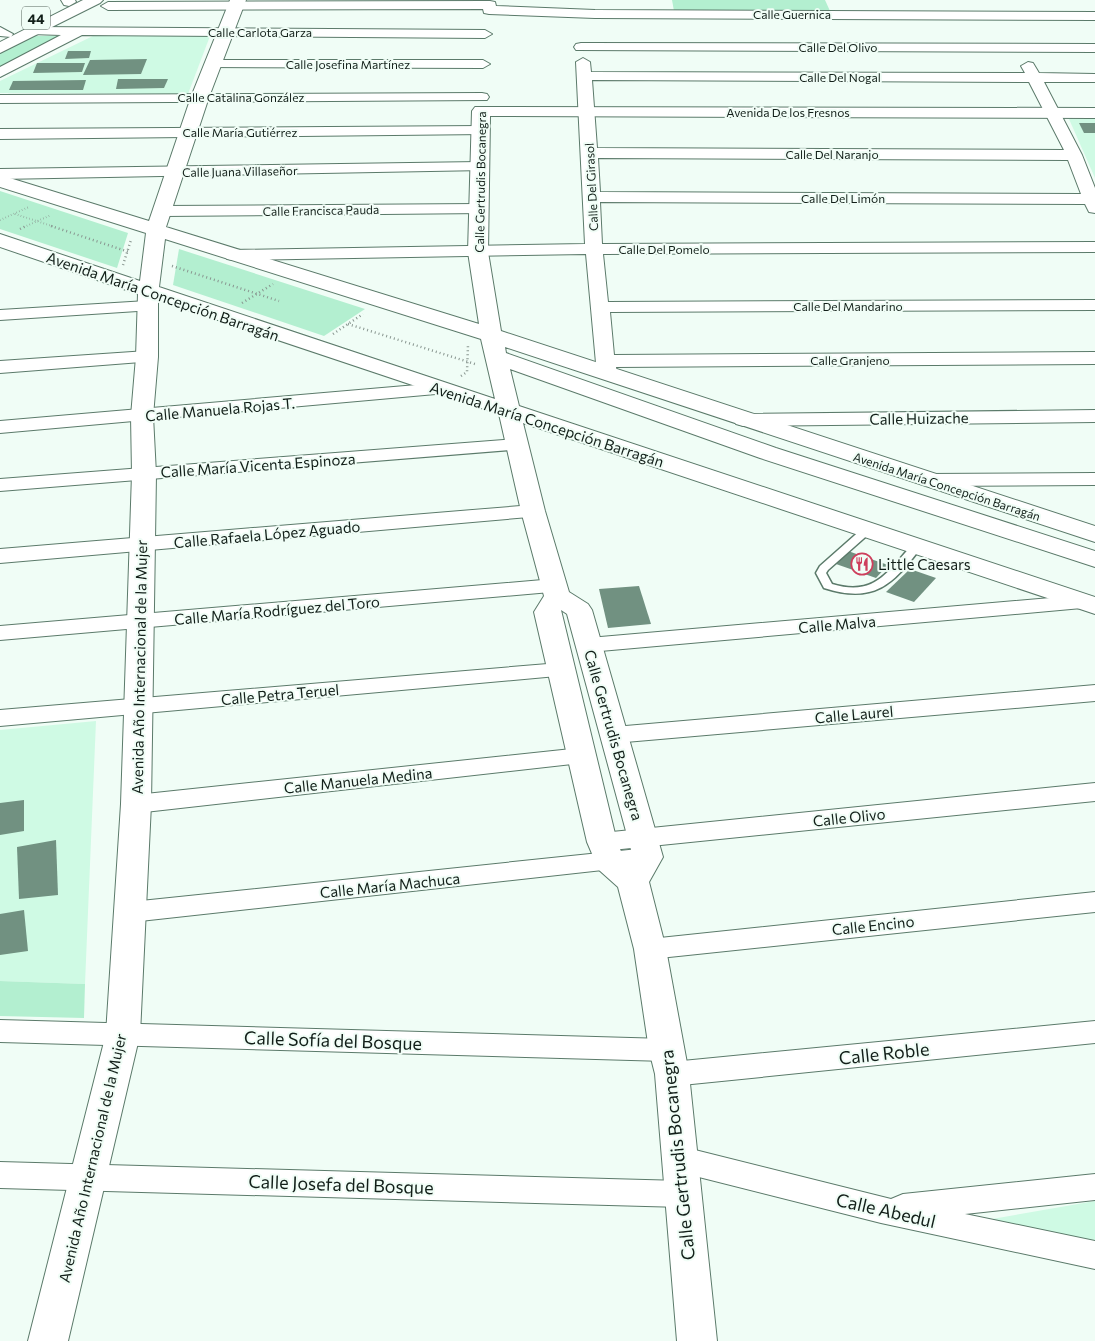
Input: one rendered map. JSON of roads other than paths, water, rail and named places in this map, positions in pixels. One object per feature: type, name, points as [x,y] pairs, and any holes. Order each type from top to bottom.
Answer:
[{"type":"street","points":[[832,0],[838,14]]},
{"type":"street","points":[[919,0],[925,15]]},
{"type":"street","points":[[1008,0],[1009,16],[1019,48],[1074,155],[1094,204]]},
{"type":"street","name":"44","points":[[2,39],[70,1]]},
{"type":"street","name":"Calle Guernica","points":[[102,3],[227,7],[238,2],[669,7],[838,14],[1095,16]]},
{"type":"street","name":"Avenida Año Internacional de la Mujer","points":[[48,1341],[123,1034],[136,804],[144,474],[142,416],[147,357],[148,298],[152,260],[159,220],[190,133],[200,97],[224,32],[238,2]]},
{"type":"street","name":"44","points":[[2,39],[36,30],[102,3]]},
{"type":"street","name":"Calle Gertrudis Bocanegra","points":[[490,5],[484,49],[478,252],[494,368],[517,445],[533,512],[556,591],[579,610],[614,735],[627,856],[650,949],[669,1062],[697,1341]]},
{"type":"street","name":"Calle Del Girasol","points":[[580,7],[581,46],[593,197],[594,249],[606,368]]},
{"type":"street","name":"Calle Carlota Garza","points":[[36,30],[80,32],[224,32],[484,49]]},
{"type":"street","points":[[0,73],[80,32]]},
{"type":"street","name":"Calle Del Olivo","points":[[581,46],[1095,48]]},
{"type":"street","name":"Calle Josefina Martínez","points":[[213,64],[484,49]]},
{"type":"street","name":"Calle Del Nogal","points":[[584,76],[1095,78]]},
{"type":"street","name":"Calle Catalina González","points":[[0,99],[200,97],[481,113]]},
{"type":"street","name":"Avenida De los Fresnos","points":[[481,113],[586,111],[1095,113]]},
{"type":"street","name":"Calle María Gutiérrez","points":[[0,134],[190,133],[481,113]]},
{"type":"street","name":"Calle Del Naranjo","points":[[590,153],[1074,155]]},
{"type":"street","name":"Calle Juana Villaseñor","points":[[0,174],[479,168]]},
{"type":"street","name":"Avenida María Concepción Barragán","points":[[0,181],[159,220],[232,255],[867,530],[1092,599]]},
{"type":"street","name":"Calle Del Limón","points":[[593,197],[1094,204]]},
{"type":"street","name":"Calle Francisca Pauda","points":[[159,220],[479,208]]},
{"type":"street","name":"Avenida María Concepción Barragán","points":[[8,235],[148,298],[447,385],[494,368],[606,368],[743,420],[1095,534]]},
{"type":"street","name":"Calle Del Pomelo","points":[[232,255],[594,249],[1095,248]]},
{"type":"street","points":[[3,313],[148,298]]},
{"type":"street","name":"Calle Del Mandarino","points":[[600,307],[1095,305]]},
{"type":"street","points":[[0,367],[147,357]]},
{"type":"street","name":"Calle Granjeno","points":[[606,368],[1095,358]]},
{"type":"street","name":"Avenida María Concepción Barragán","points":[[494,368],[768,453],[1095,559]]},
{"type":"street","name":"Avenida María Concepción Barragán","points":[[494,368],[1092,599]]},
{"type":"street","name":"Calle Manuela Rojas T.","points":[[0,427],[142,416],[447,385]]},
{"type":"street","name":"Calle Huizache","points":[[743,420],[1095,416]]},
{"type":"street","name":"Calle María Vicenta Espinoza","points":[[0,485],[517,445]]},
{"type":"street","points":[[928,480],[1095,479]]},
{"type":"street","name":"Calle Rafaela López Aguado","points":[[0,556],[533,512]]},
{"type":"street","name":"Calle Gertrudis Bocanegra","points":[[556,591],[547,612],[581,756],[627,856]]},
{"type":"street","name":"Calle María Rodríguez del Toro","points":[[0,633],[556,591]]},
{"type":"street","name":"Calle Malva","points":[[589,645],[1092,599]]},
{"type":"street","name":"Calle Petra Teruel","points":[[0,718],[560,670]]},
{"type":"street","name":"Calle Laurel","points":[[614,735],[1095,692]]},
{"type":"street","name":"Calle Manuela Medina","points":[[136,804],[581,756]]},
{"type":"street","name":"Calle Olivo","points":[[627,856],[1095,792]]},
{"type":"street","name":"Calle María Machuca","points":[[131,912],[627,856]]},
{"type":"street","name":"Calle Encino","points":[[650,949],[1095,902]]},
{"type":"street","name":"Calle Sofía del Bosque","points":[[0,1031],[123,1034],[669,1062]]},
{"type":"street","name":"Calle Roble","points":[[669,1062],[1095,1032]]},
{"type":"street","name":"Calle Abedul","points":[[679,1159],[881,1210],[1095,1255]]},
{"type":"street","name":"Calle Josefa del Bosque","points":[[0,1175],[682,1194]]},
{"type":"street","points":[[881,1210],[1095,1187]]},
{"type":"lane","points":[[867,530],[824,568],[821,573],[828,586],[853,592],[870,590],[879,586],[917,546]]},
{"type":"place","name":"Little Caesars","points":[[862,564]]}]
